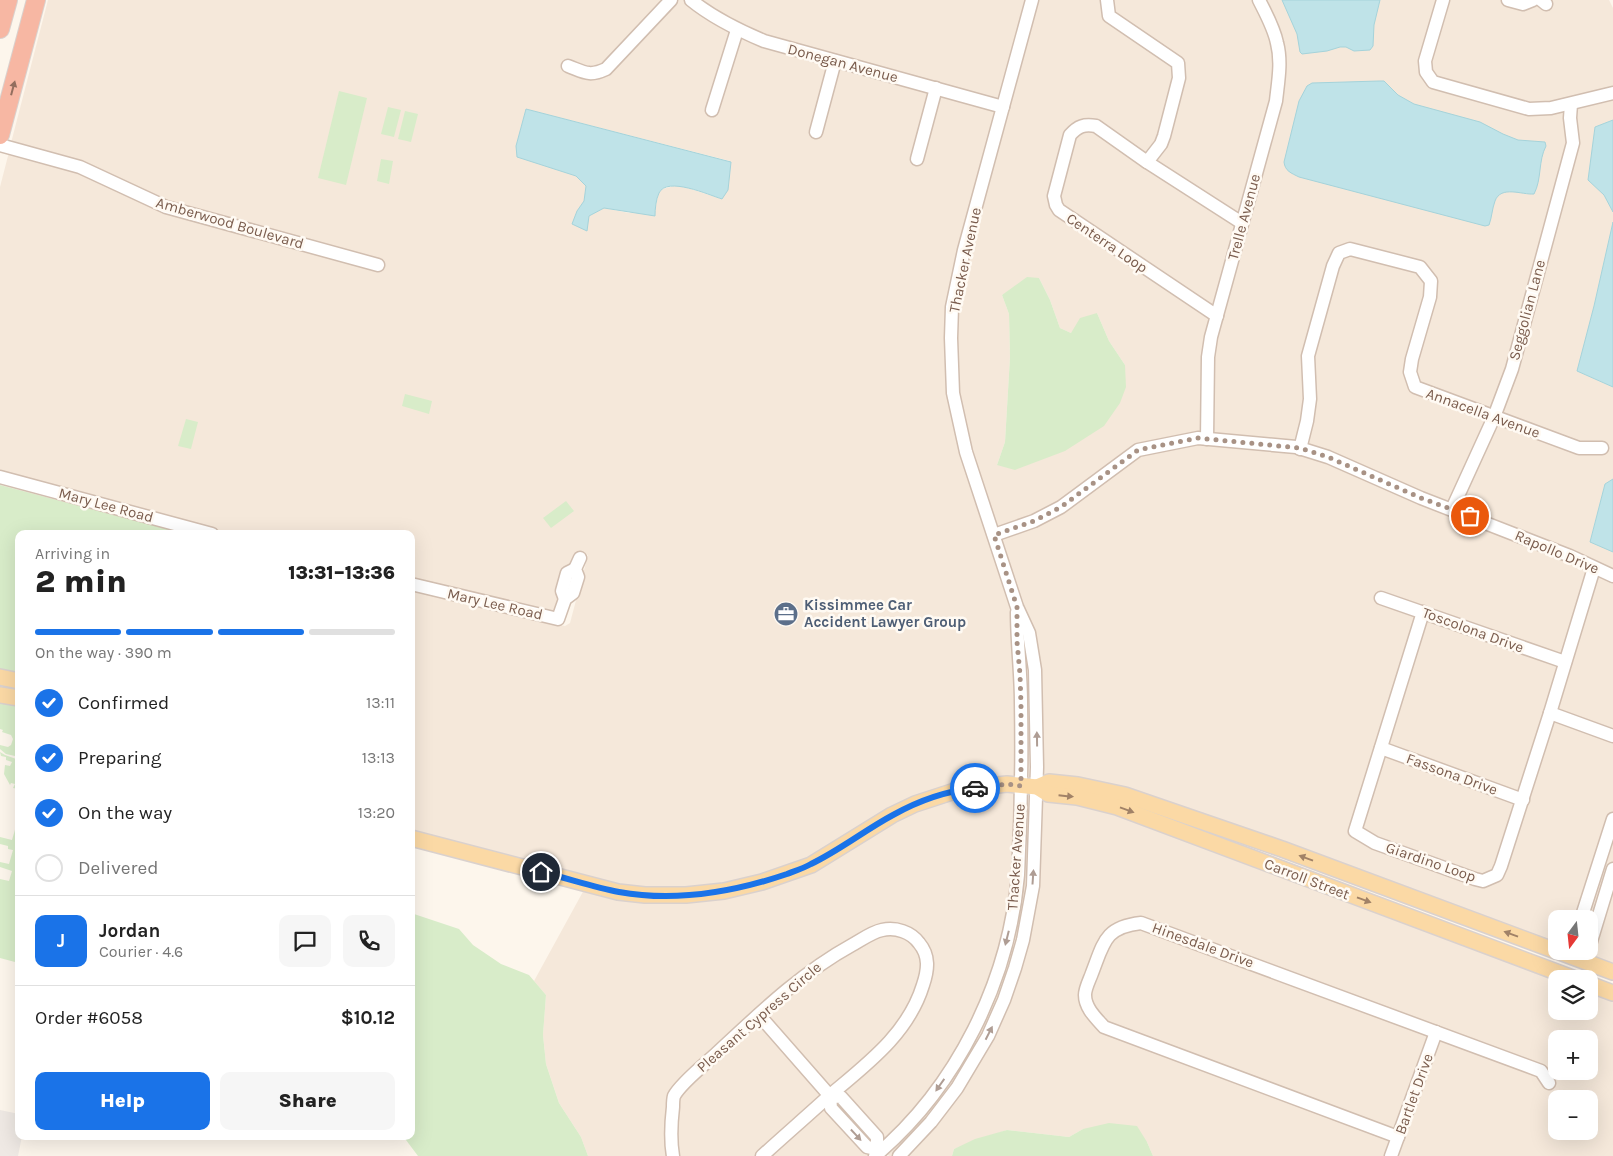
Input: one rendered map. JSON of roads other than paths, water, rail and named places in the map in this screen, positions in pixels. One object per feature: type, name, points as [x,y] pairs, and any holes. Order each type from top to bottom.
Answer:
[{"type":"highway","points":[[0,29],[8,0]]},
{"type":"highway","points":[[0,136],[36,0]]},
{"type":"main road","points":[[0,677],[15,680]]},
{"type":"main road","points":[[0,694],[15,697]]},
{"type":"main road","name":"Carroll Street","points":[[415,839],[618,892],[645,895],[686,895],[762,882],[811,865],[892,815],[936,796],[961,789],[1008,784],[1036,787],[1049,782],[1078,785],[1125,795],[1282,849],[1548,946]]},
{"type":"main road","name":"Carroll Street","points":[[1036,787],[1048,794],[1098,801],[1155,821],[1554,970]]},
{"type":"main road","points":[[1155,821],[1167,820],[1266,856],[1282,849]]},
{"type":"main road","name":"Carroll Street","points":[[1596,960],[1613,972]]},
{"type":"main road","points":[[1598,987],[1613,993]]},
{"type":"street","points":[[568,66],[595,74],[606,70],[671,0]]},
{"type":"street","name":"Donegan Avenue","points":[[691,0],[737,30],[764,41],[1003,106]]},
{"type":"street","name":"Thacker Avenue","points":[[899,1156],[919,1136],[957,1088],[988,1036],[1004,1000],[1023,940],[1033,886],[1036,787],[1035,670],[1029,633],[1017,607],[966,452],[953,393],[951,338],[952,308],[964,250],[1032,0]]},
{"type":"street","points":[[1107,0],[1109,16],[1178,63],[1179,78],[1164,136],[1161,144],[1147,162]]},
{"type":"street","name":"Trelle Avenue","points":[[1207,439],[1208,356],[1211,337],[1276,102],[1280,73],[1278,43],[1270,21],[1259,0]]},
{"type":"street","points":[[1442,0],[1426,61],[1426,72],[1433,82],[1529,109],[1552,108],[1613,93]]},
{"type":"street","points":[[1508,0],[1523,4],[1533,0]]},
{"type":"street","points":[[712,110],[737,30]]},
{"type":"street","points":[[816,132],[835,61]]},
{"type":"street","points":[[917,159],[936,88]]},
{"type":"street","name":"Seggolian Lane","points":[[1452,509],[1494,417],[1512,369],[1573,143],[1570,104]]},
{"type":"street","name":"Centerra Loop","points":[[1217,316],[1059,210],[1054,196],[1070,135],[1076,128],[1086,125],[1096,126],[1147,162],[1242,223]]},
{"type":"street","name":"Amberwood Boulevard","points":[[0,145],[80,166],[166,206],[378,265]]},
{"type":"street","name":"Annacella Avenue","points":[[1300,448],[1310,399],[1308,356],[1333,266],[1339,253],[1350,249],[1420,267],[1431,281],[1430,297],[1410,372],[1415,388],[1579,448],[1602,448]]},
{"type":"street","name":"Rapollo Drive","points":[[994,535],[1050,513],[1082,493],[1138,450],[1198,438],[1300,448],[1328,457],[1421,498],[1570,556],[1613,576]]},
{"type":"street","name":"Mary Lee Road","points":[[0,477],[197,530]]},
{"type":"street","name":"Mary Lee Road","points":[[415,585],[558,619],[565,599],[562,591],[567,573],[578,563]]},
{"type":"street","name":"Giardino Loop","points":[[1423,612],[1355,831],[1375,843],[1483,881],[1497,875],[1501,866],[1594,568]]},
{"type":"street","name":"Toscolona Drive","points":[[1381,598],[1565,662]]},
{"type":"street","name":"Thacker Avenue","points":[[879,1153],[920,1111],[947,1075],[969,1037],[991,990],[1008,934],[1016,890],[1021,786],[1021,698],[1017,642],[1017,607]]},
{"type":"street","points":[[1550,713],[1613,736]]},
{"type":"street","name":"Fassona Drive","points":[[1381,748],[1522,800]]},
{"type":"street","points":[[1584,910],[1613,819]]},
{"type":"street","points":[[1598,918],[1613,869]]},
{"type":"street","name":"Hinesdale Drive","points":[[1398,1137],[1104,1027],[1090,1012],[1085,994],[1104,942],[1112,932],[1126,924],[1141,922],[1541,1071],[1549,1083]]},
{"type":"street","name":"Pleasant Cypress Circle","points":[[673,1156],[670,1136],[674,1097],[688,1079],[759,1015],[827,959],[881,930],[893,929],[914,937],[921,945],[928,963],[927,973],[920,994],[905,1024],[891,1041],[762,1156]]},
{"type":"street","points":[[759,1015],[830,1096],[831,1108],[867,1147],[879,1153]]},
{"type":"street","name":"Bartlet Drive","points":[[1391,1156],[1436,1032]]},
{"type":"water","points":[[1282,0],[1380,0],[1374,25],[1373,46],[1370,50],[1354,51],[1346,47],[1340,47],[1327,51],[1302,54],[1297,34]]},
{"type":"water","points":[[1384,81],[1398,95],[1414,104],[1480,122],[1518,140],[1545,142],[1546,146],[1534,194],[1502,193],[1495,201],[1489,225],[1485,226],[1299,177],[1287,170],[1284,162],[1299,101],[1307,86],[1312,83]]},
{"type":"water","points":[[526,109],[731,162],[728,190],[722,199],[679,186],[663,188],[657,198],[655,216],[604,208],[589,216],[587,231],[572,224],[577,211],[584,201],[586,186],[576,176],[517,157],[516,146]]},
{"type":"water","points":[[1613,120],[1613,212],[1604,195],[1588,180],[1595,127]]},
{"type":"water","points":[[1613,222],[1613,387],[1577,371]]},
{"type":"water","points":[[1613,479],[1613,552],[1590,542],[1605,484]]},
{"type":"place","name":"Kissimmee Car Accident Lawyer Group","points":[[786,614]]}]
